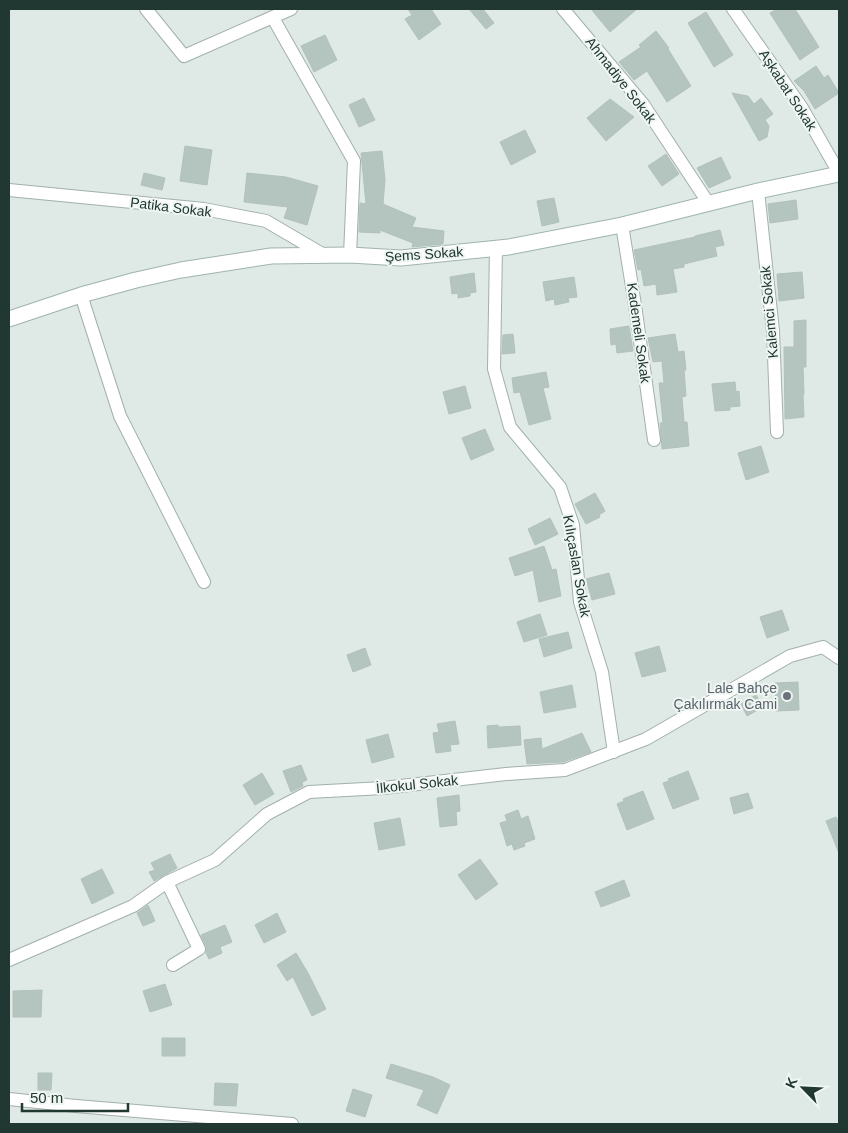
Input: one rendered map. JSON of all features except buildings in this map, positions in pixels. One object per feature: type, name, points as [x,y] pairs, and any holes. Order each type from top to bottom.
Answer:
[{"type":"street","points":[[146,9],[184,56],[291,9]]},
{"type":"street","name":"Ahmadiye Sokak","points":[[563,9],[643,104],[709,204]]},
{"type":"street","name":"Aşkabat Sokak","points":[[733,9],[802,108],[839,174]]},
{"type":"street","points":[[273,18],[354,160],[350,255]]},
{"type":"street","name":"Şems Sokak","points":[[9,319],[81,295],[136,280],[190,269],[271,256],[350,255],[401,258],[496,248],[622,225],[839,174]]},
{"type":"street","name":"Patika Sokak","points":[[9,190],[204,210],[266,222],[324,255]]},
{"type":"street","name":"Kalemci Sokak","points":[[758,192],[773,331],[777,432]]},
{"type":"street","name":"Kademeli Sokak","points":[[622,225],[654,440]]},
{"type":"street","name":"Kılıçaslan Sokak","points":[[496,248],[494,369],[510,427],[560,487],[573,525],[580,602],[602,672],[614,752]]},
{"type":"street","points":[[81,295],[120,416],[204,582]]},
{"type":"street","name":"İlkokul Sokak","points":[[9,960],[133,906],[167,882],[215,860],[267,814],[309,792],[383,788],[506,774],[565,770],[646,740],[790,656],[823,647],[839,658]]},
{"type":"street","points":[[167,882],[199,949],[173,965]]},
{"type":"street","points":[[9,1098],[76,1106],[292,1124]]},
{"type":"place","name":"Lale Bahçe Çakılırmak Cami","points":[[787,696]]}]
